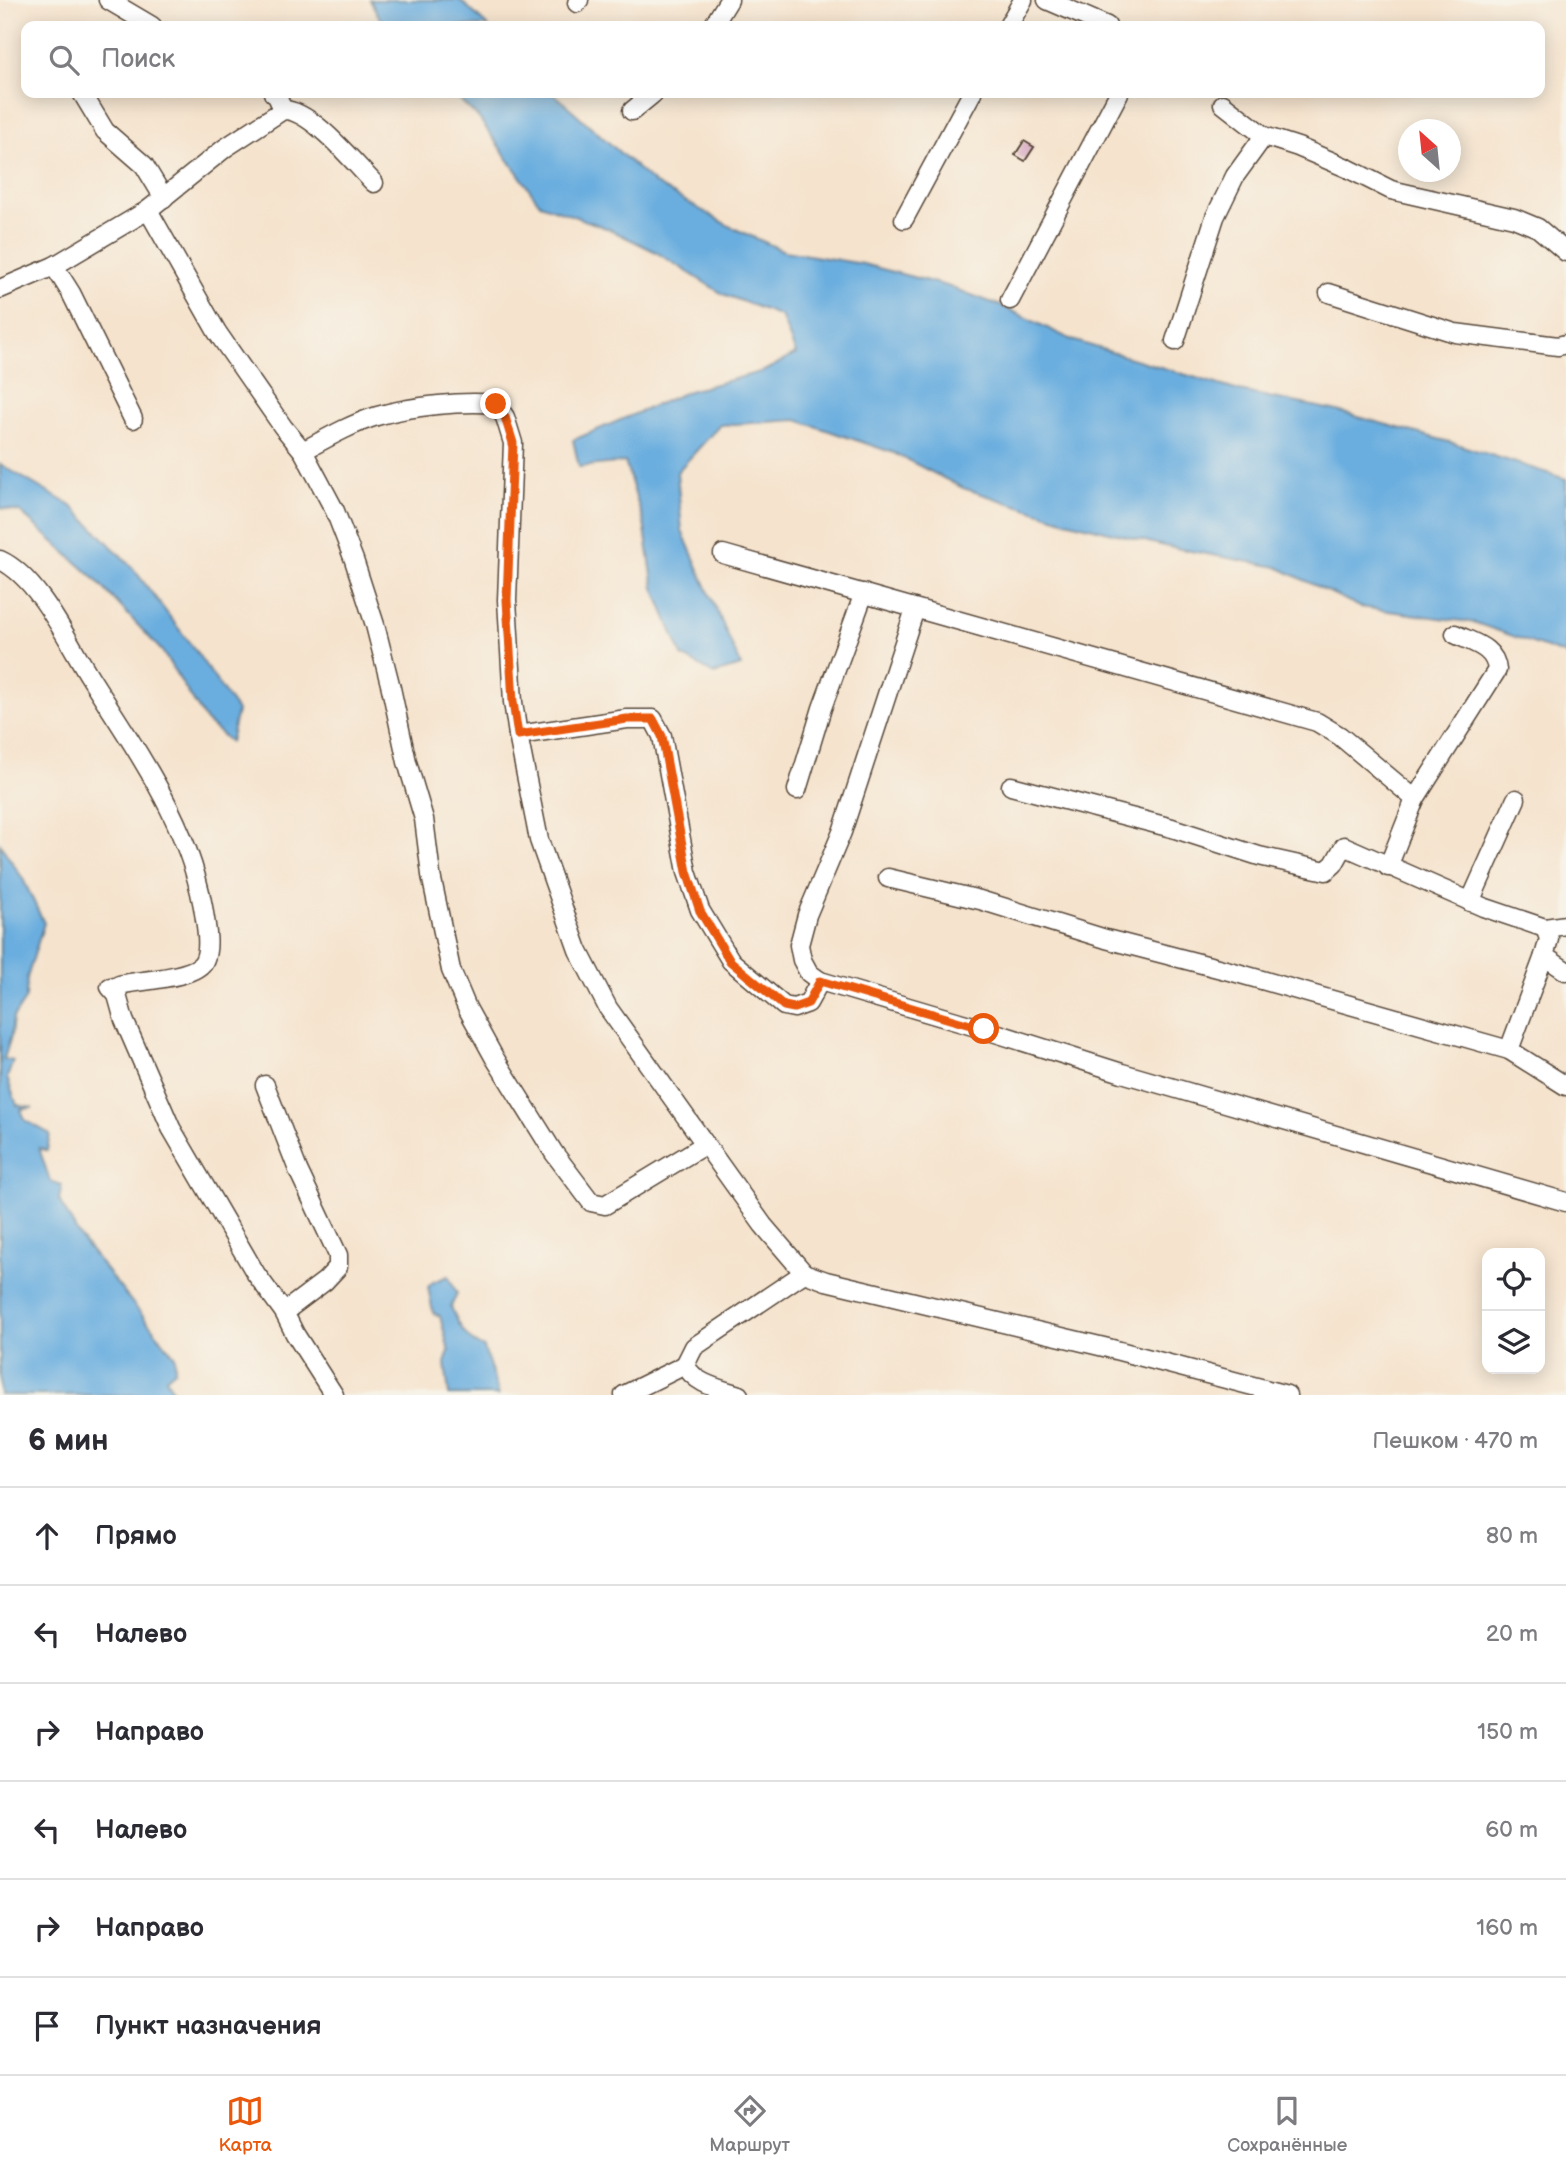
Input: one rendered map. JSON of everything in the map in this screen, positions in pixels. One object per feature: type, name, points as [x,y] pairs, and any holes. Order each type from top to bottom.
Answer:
[{"type":"street","points":[[108,0],[144,21]]},
{"type":"street","points":[[716,21],[729,0]]},
{"type":"street","points":[[1011,21],[1023,0]]},
{"type":"street","points":[[1047,0],[1095,21]]},
{"type":"street","points":[[85,98],[105,131],[144,165],[164,198]]},
{"type":"street","points":[[278,98],[283,110]]},
{"type":"street","points":[[632,111],[648,98]]},
{"type":"street","points":[[904,219],[969,98]]},
{"type":"street","points":[[1010,300],[1116,98]]},
{"type":"street","points":[[1223,104],[1264,136],[1323,158],[1391,190],[1514,218],[1538,228],[1566,252]]},
{"type":"street","points":[[0,289],[54,265],[148,210],[225,148],[283,110],[292,110],[306,117],[374,183]]},
{"type":"street","points":[[1175,341],[1215,217],[1235,176],[1264,136]]},
{"type":"street","points":[[148,210],[217,332],[283,427],[303,451],[335,511],[375,625],[407,762],[424,819],[431,875],[452,970],[467,1008],[494,1057],[554,1153],[591,1202],[605,1205],[704,1145]]},
{"type":"street","points":[[54,265],[71,293],[133,419]]},
{"type":"street","points":[[1329,293],[1455,333],[1558,346],[1566,344]]},
{"type":"street","points":[[303,451],[344,429],[377,416],[419,408],[496,404],[505,417],[513,443],[507,600],[513,702],[540,839],[578,950],[608,1008],[762,1225],[804,1273],[826,1281],[1108,1348],[1287,1395]]},
{"type":"street","points":[[723,554],[1317,722],[1340,736],[1415,799]]},
{"type":"street","points":[[0,560],[27,581],[49,611],[144,758],[188,848],[205,916],[207,948],[204,961],[184,973],[119,985],[113,991],[171,1128],[256,1274],[284,1312],[334,1395]]},
{"type":"street","points":[[797,790],[822,708],[863,593]]},
{"type":"street","points":[[915,609],[842,832],[807,915],[799,945],[802,960],[809,973],[820,981],[1122,1073],[1566,1202]]},
{"type":"street","points":[[1388,867],[1415,799],[1497,670],[1496,659],[1488,650],[1455,634]]},
{"type":"street","points":[[518,735],[627,719],[653,719],[662,736],[687,872],[700,911],[730,961],[784,1006],[794,1008],[808,1003],[820,981]]},
{"type":"street","points":[[1011,786],[1172,828],[1259,856],[1326,871],[1334,864],[1344,846],[1471,902],[1545,928],[1566,925]]},
{"type":"street","points":[[1471,902],[1516,799]]},
{"type":"street","points":[[888,877],[979,900],[1106,939],[1509,1050],[1566,1086]]},
{"type":"street","points":[[1509,1050],[1544,956],[1549,939],[1545,928]]},
{"type":"street","points":[[1544,956],[1566,971]]},
{"type":"street","points":[[265,1085],[298,1170],[338,1255],[338,1267],[325,1281],[284,1312]]},
{"type":"street","points":[[624,1395],[685,1365],[694,1347],[804,1273]]},
{"type":"street","points":[[685,1365],[702,1383],[739,1395]]},
{"type":"water","points":[[370,0],[460,0],[483,21],[381,21]]},
{"type":"water","points":[[457,98],[559,98],[654,183],[731,227],[784,251],[863,264],[947,286],[1004,307],[1072,340],[1239,391],[1333,410],[1453,443],[1566,479],[1566,655],[1476,623],[1360,607],[1277,567],[1164,546],[1066,521],[963,488],[894,453],[797,420],[720,425],[677,472],[682,531],[741,666],[714,674],[682,656],[654,588],[644,523],[625,462],[579,467],[573,440],[689,391],[764,371],[796,354],[781,316],[723,294],[654,251],[609,229],[540,204],[478,117]]},
{"type":"water","points":[[0,464],[73,507],[132,567],[237,711],[230,742],[206,721],[162,651],[95,579],[20,512],[0,508]]},
{"type":"water","points":[[0,844],[23,879],[44,923],[27,978],[26,998],[13,1018],[4,1059],[13,1061],[7,1078],[17,1105],[33,1108],[21,1109],[25,1120],[50,1134],[47,1151],[39,1148],[50,1181],[62,1185],[59,1200],[81,1239],[175,1356],[175,1370],[166,1378],[175,1395],[0,1395]]},
{"type":"water","points":[[448,1276],[457,1293],[451,1307],[468,1337],[484,1348],[499,1395],[449,1395],[445,1363],[449,1351],[440,1316],[433,1313],[428,1287]]},
{"type":"building","points":[[1024,141],[1034,147],[1025,161],[1015,155]]},
{"type":"route","points":[[496,404],[505,417],[513,443],[507,600],[513,702],[518,735],[627,719],[653,719],[662,736],[687,872],[700,911],[730,961],[784,1006],[794,1008],[808,1003],[820,981],[984,1029]]}]
